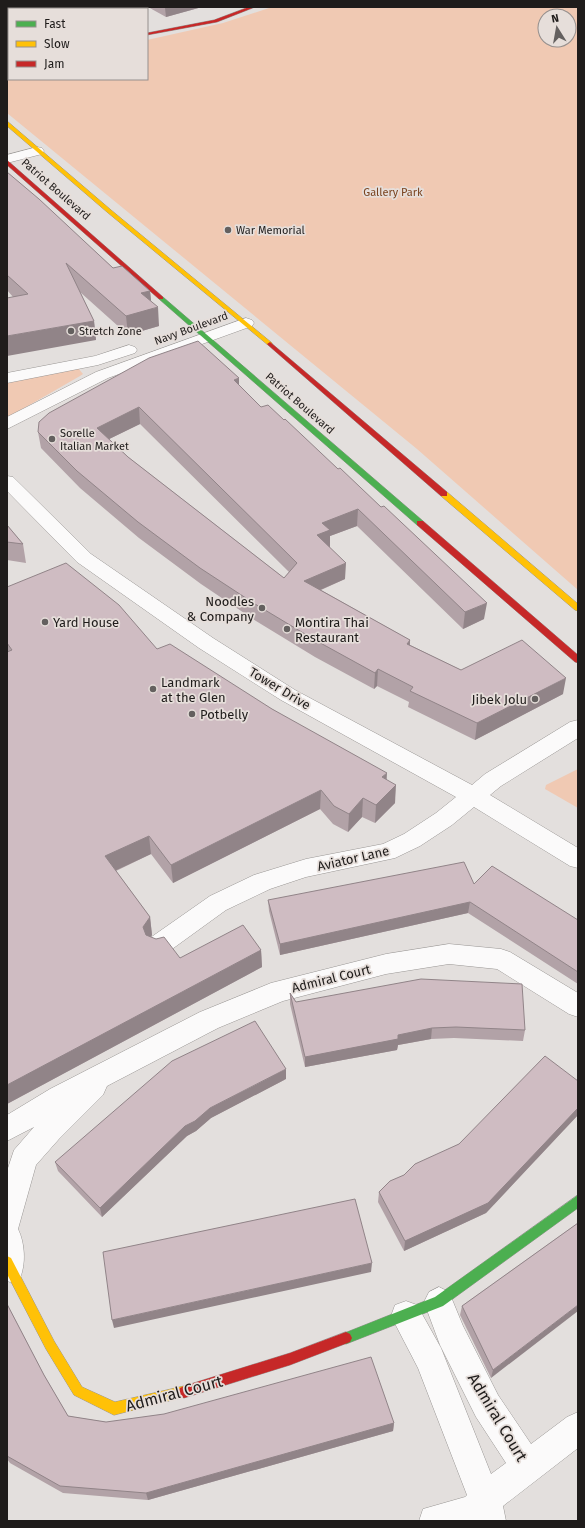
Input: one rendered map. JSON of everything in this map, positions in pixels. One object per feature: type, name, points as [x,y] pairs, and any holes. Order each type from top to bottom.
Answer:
[{"type":"main road","points":[[148,34],[215,21],[252,7]]},
{"type":"main road","name":"Patriot Boulevard","points":[[7,123],[37,151],[240,318],[367,429],[578,608]]},
{"type":"main road","name":"Patriot Boulevard","points":[[7,160],[200,332],[578,660]]},
{"type":"main road","name":"Admiral Court","points":[[8,1265],[50,1345],[78,1391],[114,1409],[186,1391],[290,1359],[406,1316],[439,1302],[578,1201]]},
{"type":"street","points":[[7,160],[37,151]]},
{"type":"street","name":"Navy Boulevard","points":[[7,378],[105,358],[200,332],[240,318]]},
{"type":"street","name":"Navy Boulevard","points":[[7,424],[99,376],[200,332]]},
{"type":"street","points":[[80,364],[99,376]]},
{"type":"street","name":"Tower Drive","points":[[7,481],[76,562],[288,694],[474,796],[578,859]]},
{"type":"street","name":"Aviator Lane","points":[[159,945],[218,903],[262,882],[306,868],[387,852],[412,840],[474,796],[492,780],[578,728]]},
{"type":"street","name":"Admiral Court","points":[[7,1129],[59,1098],[209,1020],[280,991],[386,964],[449,954],[501,959],[528,974],[574,1007]]},
{"type":"street","name":"Admiral Court","points":[[7,1222],[24,1159],[49,1130],[82,1100],[104,1075]]},
{"type":"street","name":"Admiral Court","points":[[7,1236],[8,1265]]},
{"type":"street","name":"Admiral Court","points":[[439,1302],[451,1334],[487,1406],[527,1467]]},
{"type":"street","points":[[406,1316],[430,1359],[487,1510]]},
{"type":"street","points":[[435,1521],[474,1510],[487,1510],[527,1467],[578,1428]]},
{"type":"green space","name":"Gallery Park","points":[[272,7],[578,7],[578,590],[417,449],[7,113],[7,62],[8,80],[148,80],[148,40],[223,23]]},
{"type":"green space","points":[[78,368],[83,374],[7,418],[7,379]]},
{"type":"green space","points":[[578,769],[578,808],[545,789],[546,785]]},
{"type":"building","points":[[100,7],[117,7],[116,8]]},
{"type":"building","points":[[7,172],[39,199],[113,268],[122,266],[150,291],[141,293],[158,307],[126,316],[66,263],[94,321],[7,336],[7,298],[28,294],[7,275]]},
{"type":"building","points":[[198,341],[239,378],[234,380],[261,407],[268,405],[284,420],[285,419],[381,507],[384,506],[487,603],[465,612],[358,509],[322,523],[330,530],[317,535],[346,563],[304,581],[410,640],[407,644],[461,670],[522,640],[566,678],[477,723],[410,691],[413,687],[378,669],[375,673],[315,640],[255,604],[200,568],[138,522],[77,471],[38,432],[39,422],[49,413],[149,358]],"holes":[[[139,407],[297,563],[284,578],[128,457],[97,428]]]},
{"type":"building","points":[[7,525],[23,544],[7,542]]},
{"type":"building","points":[[66,563],[119,605],[157,649],[170,644],[272,709],[387,773],[382,777],[396,785],[376,805],[363,798],[349,814],[334,806],[321,790],[171,865],[149,836],[105,856],[150,917],[143,927],[146,935],[156,939],[164,937],[180,958],[243,925],[261,950],[7,1085],[7,652],[12,650],[7,643],[7,587]]},
{"type":"building","points":[[464,862],[474,884],[492,866],[578,920],[578,972],[470,902],[280,944],[268,900]]},
{"type":"building","points":[[421,979],[522,984],[525,1030],[456,1027],[432,1028],[398,1035],[398,1039],[305,1057],[290,993],[296,1002]]},
{"type":"building","points":[[255,1021],[286,1069],[210,1108],[195,1121],[185,1126],[100,1208],[55,1162],[172,1061]]},
{"type":"building","points":[[545,1056],[578,1081],[578,1108],[488,1203],[405,1241],[379,1192],[390,1181],[404,1175],[415,1164],[459,1144]]},
{"type":"building","points":[[355,1199],[372,1263],[112,1320],[103,1252]]},
{"type":"building","points":[[578,1223],[578,1305],[493,1370],[462,1306]]},
{"type":"building","points":[[7,1304],[44,1375],[68,1416],[106,1422],[164,1414],[371,1357],[394,1423],[146,1493],[60,1486],[7,1456]]},
{"type":"traffic: fast","points":[[161,298],[420,523]]},
{"type":"traffic: fast","points":[[346,1338],[439,1302],[578,1201]]},
{"type":"traffic: slow","points":[[7,123],[109,211],[270,344]]},
{"type":"traffic: slow","points":[[444,494],[578,608]]},
{"type":"traffic: slow","points":[[7,1262],[50,1345],[78,1391],[114,1409],[184,1392]]},
{"type":"traffic: jam","points":[[148,34],[215,21],[253,7]]},
{"type":"traffic: jam","points":[[7,162],[161,298]]},
{"type":"traffic: jam","points":[[270,344],[444,494]]},
{"type":"traffic: jam","points":[[420,523],[578,660]]},
{"type":"traffic: jam","points":[[184,1392],[290,1359],[346,1338]]},
{"type":"place","name":"War Memorial","points":[[228,230]]},
{"type":"place","name":"Stretch Zone","points":[[71,331]]},
{"type":"place","name":"Sorelle Italian Market","points":[[52,439]]},
{"type":"place","name":"Noodles & Company","points":[[262,608]]},
{"type":"place","name":"Yard House","points":[[45,622]]},
{"type":"place","name":"Montira Thai Restaurant","points":[[287,629]]},
{"type":"place","name":"Landmark at the Glen","points":[[153,689]]},
{"type":"place","name":"Jibek Jolu","points":[[535,699]]},
{"type":"place","name":"Potbelly","points":[[192,714]]}]
